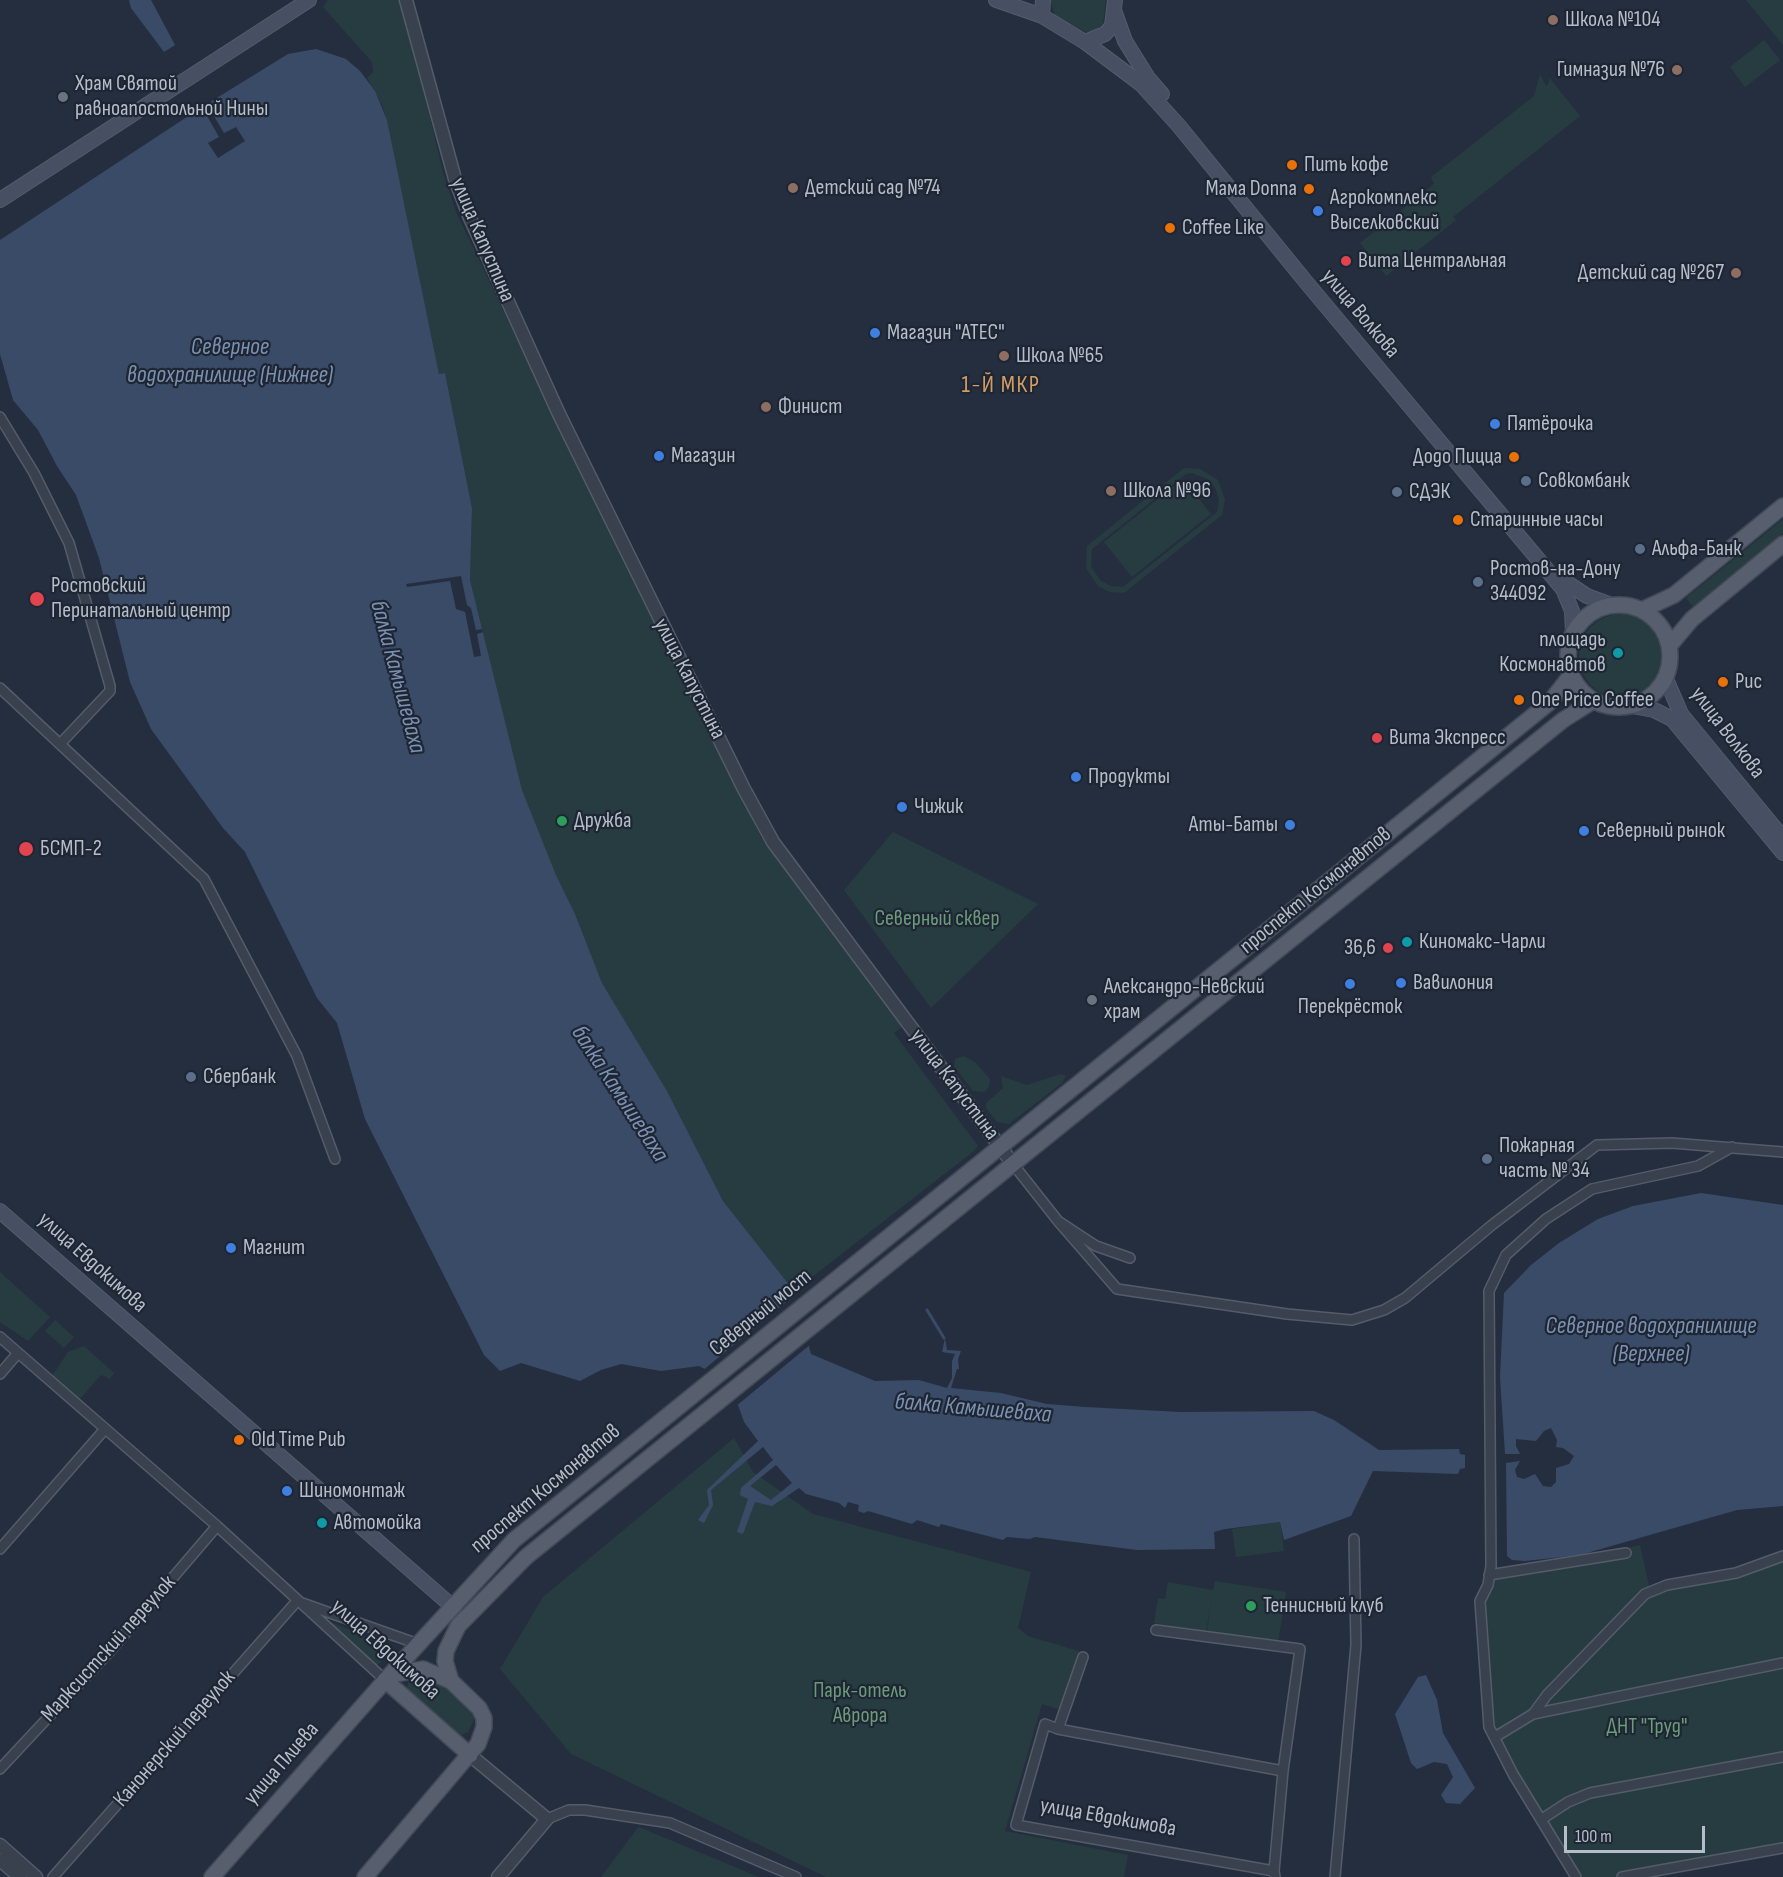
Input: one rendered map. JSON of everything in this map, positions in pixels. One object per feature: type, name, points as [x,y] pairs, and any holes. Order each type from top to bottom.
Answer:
[{"type":"main road","points":[[0,200],[309,0]]},
{"type":"main road","name":"улица Волкова","points":[[996,0],[1042,16],[1085,42],[1141,84],[1179,126],[1305,282],[1563,589],[1572,611],[1573,633]]},
{"type":"main road","points":[[1042,16],[1043,0]]},
{"type":"main road","points":[[1085,42],[1105,34],[1112,26],[1115,6]]},
{"type":"main road","name":"улица Волкова","points":[[1115,6],[1125,41],[1148,78],[1311,277],[1569,584],[1587,596],[1612,605]]},
{"type":"main road","points":[[1642,610],[1674,595],[1783,506]]},
{"type":"main road","points":[[1670,645],[1692,618],[1783,544]]},
{"type":"main road","points":[[1612,605],[1631,606],[1642,610],[1659,624],[1670,645],[1671,662],[1666,679],[1648,699],[1632,706],[1617,708],[1593,701],[1581,690],[1571,675],[1568,661],[1573,633],[1582,620],[1595,611],[1612,605]]},
{"type":"main road","name":"проспект Космонавтов","points":[[859,1262],[1550,702],[1571,675]]},
{"type":"main road","name":"улица Волкова","points":[[1666,679],[1681,714],[1783,838]]},
{"type":"main road","name":"проспект Космонавтов","points":[[872,1278],[1563,720],[1593,701]]},
{"type":"main road","name":"улица Волкова","points":[[1632,706],[1654,710],[1672,719],[1783,853]]},
{"type":"main road","name":"улица Евдокимова","points":[[0,1212],[453,1607]]},
{"type":"main road","name":"Северный мост","points":[[691,1399],[859,1262]]},
{"type":"main road","name":"Северный мост","points":[[704,1415],[872,1278]]},
{"type":"main road","name":"проспект Космонавтов","points":[[387,1678],[514,1540],[691,1399]]},
{"type":"main road","name":"проспект Космонавтов","points":[[463,1620],[526,1557],[704,1415]]},
{"type":"main road","points":[[451,1681],[445,1661],[446,1651],[463,1620],[453,1607]]},
{"type":"main road","points":[[365,1877],[470,1755],[482,1736],[484,1718],[479,1708],[451,1681],[423,1669],[387,1678]]},
{"type":"main road","name":"улица Евдокимова","points":[[387,1678],[470,1755]]},
{"type":"main road","name":"улица Плиева","points":[[212,1877],[387,1678]]},
{"type":"street","name":"улица Капустина","points":[[406,0],[449,158],[470,218],[559,414],[744,789],[773,842],[1058,1221],[1096,1246],[1130,1258]]},
{"type":"street","points":[[0,417],[34,473],[69,543],[110,686],[110,691],[60,744]]},
{"type":"street","points":[[0,688],[204,879],[297,1056],[335,1159]]},
{"type":"street","points":[[1058,1221],[1117,1289],[1287,1314],[1353,1320],[1384,1310],[1405,1298],[1492,1225],[1597,1145],[1672,1143],[1783,1152]]},
{"type":"street","points":[[1576,1877],[1513,1774],[1488,1727],[1480,1601],[1490,1575],[1489,1291],[1506,1255],[1546,1219],[1592,1189],[1698,1166],[1732,1147]]},
{"type":"street","name":"улица Евдокимова","points":[[0,1337],[387,1678]]},
{"type":"street","points":[[0,1374],[18,1353]]},
{"type":"street","points":[[0,1549],[105,1429]]},
{"type":"street","name":"Марксистский переулок","points":[[0,1769],[111,1650],[217,1526]]},
{"type":"street","points":[[1335,1877],[1356,1645],[1354,1539]]},
{"type":"street","points":[[1490,1575],[1626,1553]]},
{"type":"street","points":[[1533,1714],[1547,1695],[1645,1594],[1666,1585],[1736,1574],[1783,1556]]},
{"type":"street","points":[[297,1601],[418,1644]]},
{"type":"street","name":"Канонерский переулок","points":[[53,1877],[297,1601]]},
{"type":"street","name":"улица Евдокимова","points":[[1058,1729],[1045,1724],[1016,1825],[1274,1874],[1283,1771],[1300,1649],[1156,1630]]},
{"type":"street","points":[[1083,1657],[1058,1729],[1283,1771]]},
{"type":"street","points":[[1495,1737],[1533,1714],[1783,1663]]},
{"type":"street","name":"улица Евдокимова","points":[[470,1755],[548,1819]]},
{"type":"street","points":[[1542,1819],[1568,1802],[1590,1793],[1783,1756]]},
{"type":"street","points":[[498,1877],[548,1819],[569,1810],[585,1810],[670,1823],[796,1877]]},
{"type":"street","points":[[0,1845],[36,1877]]},
{"type":"street","points":[[1622,1877],[1783,1848]]},
{"type":"street","points":[[0,1860],[20,1877]]},
{"type":"green space","name":"Дружба","points":[[328,0],[402,0],[443,172],[456,212],[762,839],[902,1027],[894,1033],[978,1146],[794,1291],[723,1201],[667,1091],[602,983],[522,790],[470,580],[472,508],[445,373],[439,374],[387,120],[382,105],[367,78],[373,72],[372,62],[323,7]]},
{"type":"green space","points":[[1050,0],[1106,0],[1103,23],[1097,30],[1086,32],[1055,15]]},
{"type":"green space","points":[[1746,0],[1783,0],[1783,45]]},
{"type":"green space","points":[[1764,40],[1780,60],[1745,87],[1730,67]]},
{"type":"green space","points":[[1540,74],[1546,86],[1549,78],[1580,116],[1453,217],[1456,220],[1386,276],[1360,243],[1434,184],[1431,177],[1534,96]]},
{"type":"green space","points":[[1184,468],[1200,469],[1218,480],[1225,500],[1222,515],[1124,593],[1110,592],[1098,586],[1086,568],[1087,546]],"holes":[[[1192,473],[1209,480],[1216,489],[1219,500],[1217,512],[1123,587],[1111,586],[1101,581],[1091,567],[1092,549],[1186,474]]]},
{"type":"green space","points":[[1183,479],[1211,514],[1132,577],[1104,542]]},
{"type":"green space","points":[[1783,519],[1783,533],[1693,607],[1686,598]]},
{"type":"green space","points":[[1621,614],[1644,621],[1656,633],[1663,656],[1656,679],[1644,691],[1621,698],[1598,691],[1586,679],[1579,656],[1586,633],[1598,621]]},
{"type":"green space","name":"Северный сквер","points":[[893,832],[1038,904],[931,1008],[844,890]]},
{"type":"green space","points":[[964,1056],[975,1062],[990,1079],[989,1087],[984,1092],[973,1091],[954,1066],[955,1059]]},
{"type":"green space","points":[[1061,1074],[1066,1076],[1062,1083],[1009,1124],[997,1122],[986,1108],[986,1103],[1003,1088],[1001,1076],[1027,1085]]},
{"type":"green space","points":[[0,1272],[50,1317],[28,1341],[0,1322]]},
{"type":"green space","points":[[55,1320],[74,1337],[64,1348],[45,1331]]},
{"type":"green space","points":[[84,1346],[114,1373],[110,1379],[101,1375],[79,1400],[52,1376],[68,1352]]},
{"type":"green space","name":"Парк-отель Аврора","points":[[734,1438],[753,1472],[813,1514],[1031,1572],[1018,1628],[1028,1636],[1079,1651],[1060,1710],[1042,1704],[1005,1831],[1128,1855],[1124,1877],[826,1877],[571,1754],[500,1669],[543,1597]]},
{"type":"green space","points":[[1280,1522],[1284,1551],[1236,1557],[1232,1529]]},
{"type":"green space","name":"ДНТ \"Труд\"","points":[[1640,1545],[1650,1590],[1783,1560],[1783,1849],[1617,1877],[1579,1877],[1521,1782],[1486,1715],[1478,1612],[1493,1567],[1550,1565]]},
{"type":"green space","points":[[1215,1581],[1286,1592],[1278,1643],[1207,1632],[1212,1596],[1206,1632],[1154,1623],[1158,1598],[1165,1599],[1168,1582],[1213,1590]]},
{"type":"green space","points":[[329,1621],[386,1646],[390,1655],[377,1665],[373,1663],[326,1624]]},
{"type":"green space","points":[[414,1675],[435,1677],[470,1709],[474,1720],[468,1732],[459,1736],[407,1691],[408,1682]]},
{"type":"green space","points":[[639,1827],[759,1877],[601,1877]]},
{"type":"water","points":[[129,0],[151,0],[175,45],[164,52],[131,8]]},
{"type":"water","name":"Северное водохранилище (Нижнее)","points":[[316,49],[346,59],[360,71],[375,91],[387,120],[439,374],[445,373],[472,508],[470,580],[522,790],[602,983],[667,1091],[723,1201],[794,1291],[811,1354],[875,1381],[919,1380],[947,1388],[952,1378],[952,1361],[955,1354],[942,1352],[945,1338],[947,1350],[961,1351],[958,1359],[959,1369],[957,1369],[951,1388],[1001,1393],[1047,1404],[1085,1407],[1180,1412],[1314,1411],[1334,1420],[1379,1450],[1459,1449],[1460,1454],[1465,1455],[1465,1468],[1460,1469],[1458,1474],[1373,1471],[1351,1516],[1284,1540],[1280,1522],[1225,1529],[1214,1532],[1215,1549],[1137,1550],[1035,1537],[1030,1539],[1007,1537],[1003,1540],[941,1524],[939,1527],[917,1520],[912,1524],[868,1511],[864,1513],[858,1511],[859,1505],[848,1502],[845,1508],[839,1503],[806,1494],[799,1488],[772,1506],[755,1502],[743,1534],[737,1532],[748,1499],[740,1495],[741,1488],[773,1460],[763,1447],[711,1490],[713,1505],[704,1523],[698,1520],[709,1505],[707,1490],[758,1441],[744,1422],[730,1382],[699,1366],[661,1371],[621,1364],[601,1370],[580,1381],[521,1363],[500,1371],[484,1355],[365,1119],[337,1023],[317,998],[245,852],[223,828],[151,729],[130,682],[99,558],[76,495],[38,430],[13,400],[0,354],[0,240],[202,107],[219,137],[208,143],[218,158],[245,141],[236,127],[224,133],[207,104],[288,54]],"holes":[[[776,1465],[792,1483],[771,1500],[750,1486]]]},
{"type":"water","name":"Северное водохранилище (Верхнее)","points":[[1701,1193],[1783,1205],[1783,1506],[1737,1510],[1580,1555],[1525,1561],[1512,1560],[1507,1556],[1506,1463],[1520,1461],[1515,1470],[1517,1477],[1524,1479],[1535,1474],[1543,1486],[1551,1487],[1556,1482],[1556,1468],[1569,1464],[1574,1456],[1563,1448],[1556,1447],[1557,1440],[1551,1428],[1544,1431],[1536,1441],[1516,1439],[1516,1446],[1520,1454],[1505,1454],[1500,1377],[1504,1293],[1531,1265],[1559,1243],[1598,1219],[1633,1206]]},
{"type":"water","points":[[1426,1675],[1437,1700],[1443,1733],[1475,1788],[1460,1804],[1446,1803],[1441,1795],[1453,1777],[1447,1764],[1434,1762],[1417,1769],[1411,1763],[1395,1714],[1418,1677]]},
{"type":"pier","points":[[461,576],[467,605],[471,608],[476,630],[482,629],[483,632],[477,634],[481,656],[474,657],[465,612],[456,609],[450,581],[407,587],[406,584]]},
{"type":"pier","points":[[798,1292],[811,1344],[735,1407],[727,1385],[702,1371]]},
{"type":"waterway","points":[[927,1310],[944,1338]]},
{"type":"place","name":"Школа №104","points":[[1553,20]]},
{"type":"place","name":"Гимназия №76","points":[[1677,70]]},
{"type":"place","name":"Храм Святой равноапостольной Нины","points":[[63,97]]},
{"type":"place","name":"Пить кофе","points":[[1292,165]]},
{"type":"place","name":"Детский сад №74","points":[[793,188]]},
{"type":"place","name":"Мама Donna","points":[[1309,189]]},
{"type":"place","name":"Агрокомплекс Выселковский","points":[[1318,211]]},
{"type":"place","name":"Coffee Like","points":[[1170,228]]},
{"type":"place","name":"Вита Центральная","points":[[1346,261]]},
{"type":"place","name":"Детский сад №267","points":[[1736,273]]},
{"type":"place","name":"Магазин \"АТЕС\"","points":[[875,333]]},
{"type":"place","name":"Школа №65","points":[[1004,356]]},
{"type":"place","name":"Финист","points":[[766,407]]},
{"type":"place","name":"Пятёрочка","points":[[1495,424]]},
{"type":"place","name":"Магазин","points":[[659,456]]},
{"type":"place","name":"Додо Пицца","points":[[1514,457]]},
{"type":"place","name":"Совкомбанк","points":[[1526,481]]},
{"type":"place","name":"Школа №96","points":[[1111,491]]},
{"type":"place","name":"СДЭК","points":[[1397,492]]},
{"type":"place","name":"Старинные часы","points":[[1458,520]]},
{"type":"place","name":"Альфа-Банк","points":[[1640,549]]},
{"type":"place","name":"Ростов-на-Дону 344092","points":[[1478,582]]},
{"type":"place","name":"Ростовский Перинатальный центр","points":[[37,599]]},
{"type":"place","name":"площадь Космонавтов","points":[[1618,653]]},
{"type":"place","name":"Рис","points":[[1723,682]]},
{"type":"place","name":"One Price Coffee","points":[[1519,700]]},
{"type":"place","name":"Вита Экспресс","points":[[1377,738]]},
{"type":"place","name":"Продукты","points":[[1076,777]]},
{"type":"place","name":"Чижик","points":[[902,807]]},
{"type":"place","name":"Дружба","points":[[562,821]]},
{"type":"place","name":"Аты-Баты","points":[[1290,825]]},
{"type":"place","name":"Северный рынок","points":[[1584,831]]},
{"type":"place","name":"БСМП-2","points":[[26,849]]},
{"type":"place","name":"Киномакс-Чарли","points":[[1407,942]]},
{"type":"place","name":"36,6","points":[[1388,948]]},
{"type":"place","name":"Вавилония","points":[[1401,983]]},
{"type":"place","name":"Перекрёсток","points":[[1350,984]]},
{"type":"place","name":"Александро-Невский храм","points":[[1092,1000]]},
{"type":"place","name":"Сбербанк","points":[[191,1077]]},
{"type":"place","name":"Пожарная часть № 34","points":[[1487,1159]]},
{"type":"place","name":"Магнит","points":[[231,1248]]},
{"type":"place","name":"Old Time Pub","points":[[239,1440]]},
{"type":"place","name":"Шиномонтаж","points":[[287,1491]]},
{"type":"place","name":"Автомойка","points":[[322,1523]]},
{"type":"place","name":"Теннисный клуб","points":[[1251,1606]]},
{"type":"district","name":"1-Й МКР","points":[[1001,386]]},
{"type":"water label","name":"балка Камышеваха","points":[[397,677]]},
{"type":"water label","name":"балка Камышеваха","points":[[619,1094]]},
{"type":"water label","name":"балка Камышеваха","points":[[973,1409]]}]
